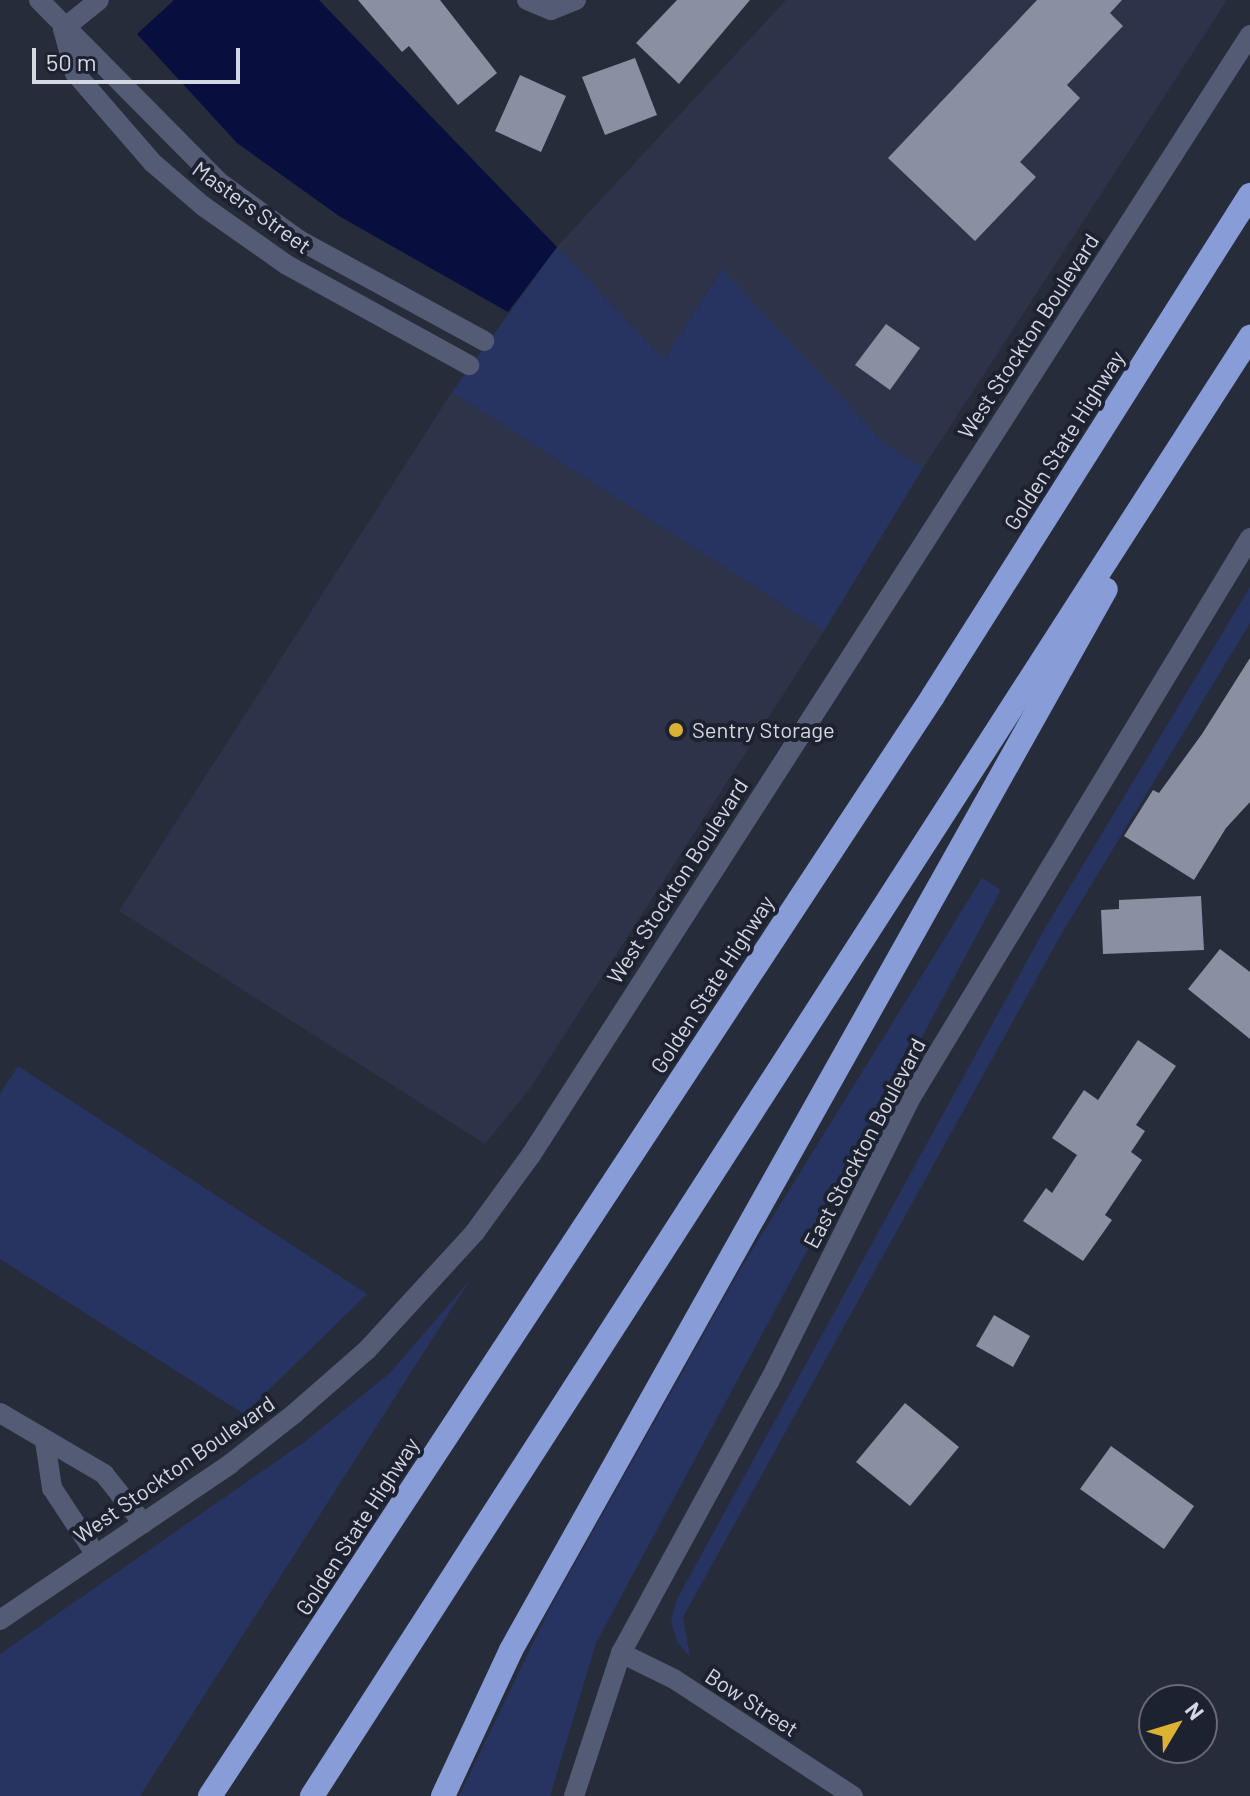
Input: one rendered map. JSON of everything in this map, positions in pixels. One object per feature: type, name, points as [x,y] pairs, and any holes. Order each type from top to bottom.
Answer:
[{"type":"highway","name":"Golden State Highway","points":[[210,1796],[933,696],[1250,195]]},
{"type":"highway","points":[[312,1796],[1250,337]]},
{"type":"highway","points":[[443,1796],[511,1650],[1222,382]]},
{"type":"street","name":"Masters Street","points":[[39,0],[63,29],[100,57],[178,147],[219,182],[253,208],[358,274],[484,341]]},
{"type":"street","points":[[63,29],[99,0]]},
{"type":"street","points":[[527,0],[551,10],[576,0]]},
{"type":"street","name":"Masters Street","points":[[63,29],[75,73],[153,163],[203,206],[237,232],[346,300],[469,365]]},
{"type":"street","name":"West Stockton Boulevard","points":[[0,1620],[230,1464],[367,1350],[484,1219],[531,1155],[1250,35]]},
{"type":"street","points":[[203,206],[219,182]]},
{"type":"street","points":[[237,232],[253,208]]},
{"type":"street","name":"East Stockton Boulevard","points":[[574,1796],[621,1653],[769,1382],[910,1099],[1250,538]]},
{"type":"street","points":[[0,1413],[104,1474],[143,1523]]},
{"type":"street","points":[[45,1441],[52,1488],[96,1555]]},
{"type":"street","name":"Bow Street","points":[[621,1653],[674,1679],[853,1796]]},
{"type":"shaded area","points":[[174,0],[319,0],[557,247],[508,312],[339,216],[237,143],[137,34]]},
{"type":"shaded area","points":[[786,0],[1227,0],[923,468],[885,444],[721,270],[664,359],[557,247]]},
{"type":"shaded area","points":[[557,247],[664,359],[722,269],[885,444],[923,468],[824,631],[452,392]]},
{"type":"shaded area","points":[[452,392],[824,631],[531,1087],[485,1144],[119,911]]},
{"type":"shaded area","points":[[1250,587],[1250,623],[1059,938],[683,1617],[690,1657],[677,1642],[671,1621],[676,1601],[1044,930]]},
{"type":"shaded area","points":[[982,878],[1001,890],[596,1643],[550,1796],[459,1796],[550,1608],[738,1273]]},
{"type":"shaded area","points":[[18,1066],[367,1294],[244,1414],[0,1259],[0,1094]]},
{"type":"shaded area","points":[[470,1280],[140,1796],[0,1796],[0,1654],[307,1440],[390,1373]]},
{"type":"building","points":[[358,0],[440,0],[497,73],[458,105],[409,46],[402,52]]},
{"type":"building","points":[[677,0],[750,0],[679,84],[636,43]]},
{"type":"building","points":[[1037,0],[1122,0],[1110,13],[1123,26],[1067,85],[1080,98],[1020,162],[1036,177],[975,241],[888,158]]},
{"type":"building","points":[[635,58],[657,115],[605,135],[582,77]]},
{"type":"building","points":[[520,75],[566,96],[541,152],[495,131]]},
{"type":"building","points":[[886,324],[920,348],[890,390],[855,365]]},
{"type":"building","points":[[1250,658],[1250,802],[1226,828],[1194,880],[1124,836],[1153,790],[1159,793],[1202,734]]},
{"type":"building","points":[[1201,896],[1204,950],[1103,954],[1101,910],[1119,909],[1119,900]]},
{"type":"building","points":[[1220,949],[1250,972],[1250,1039],[1188,989]]},
{"type":"building","points":[[1138,1040],[1176,1066],[1136,1125],[1145,1131],[1131,1152],[1142,1160],[1105,1215],[1112,1220],[1083,1261],[1023,1221],[1046,1188],[1052,1193],[1077,1155],[1052,1138],[1084,1090],[1098,1100]]},
{"type":"building","points":[[994,1315],[1030,1336],[1013,1367],[976,1346]]},
{"type":"building","points":[[905,1403],[959,1447],[910,1506],[856,1462]]},
{"type":"building","points":[[1111,1446],[1194,1506],[1164,1549],[1080,1489]]},
{"type":"place","name":"Sentry Storage","points":[[676,730]]}]
